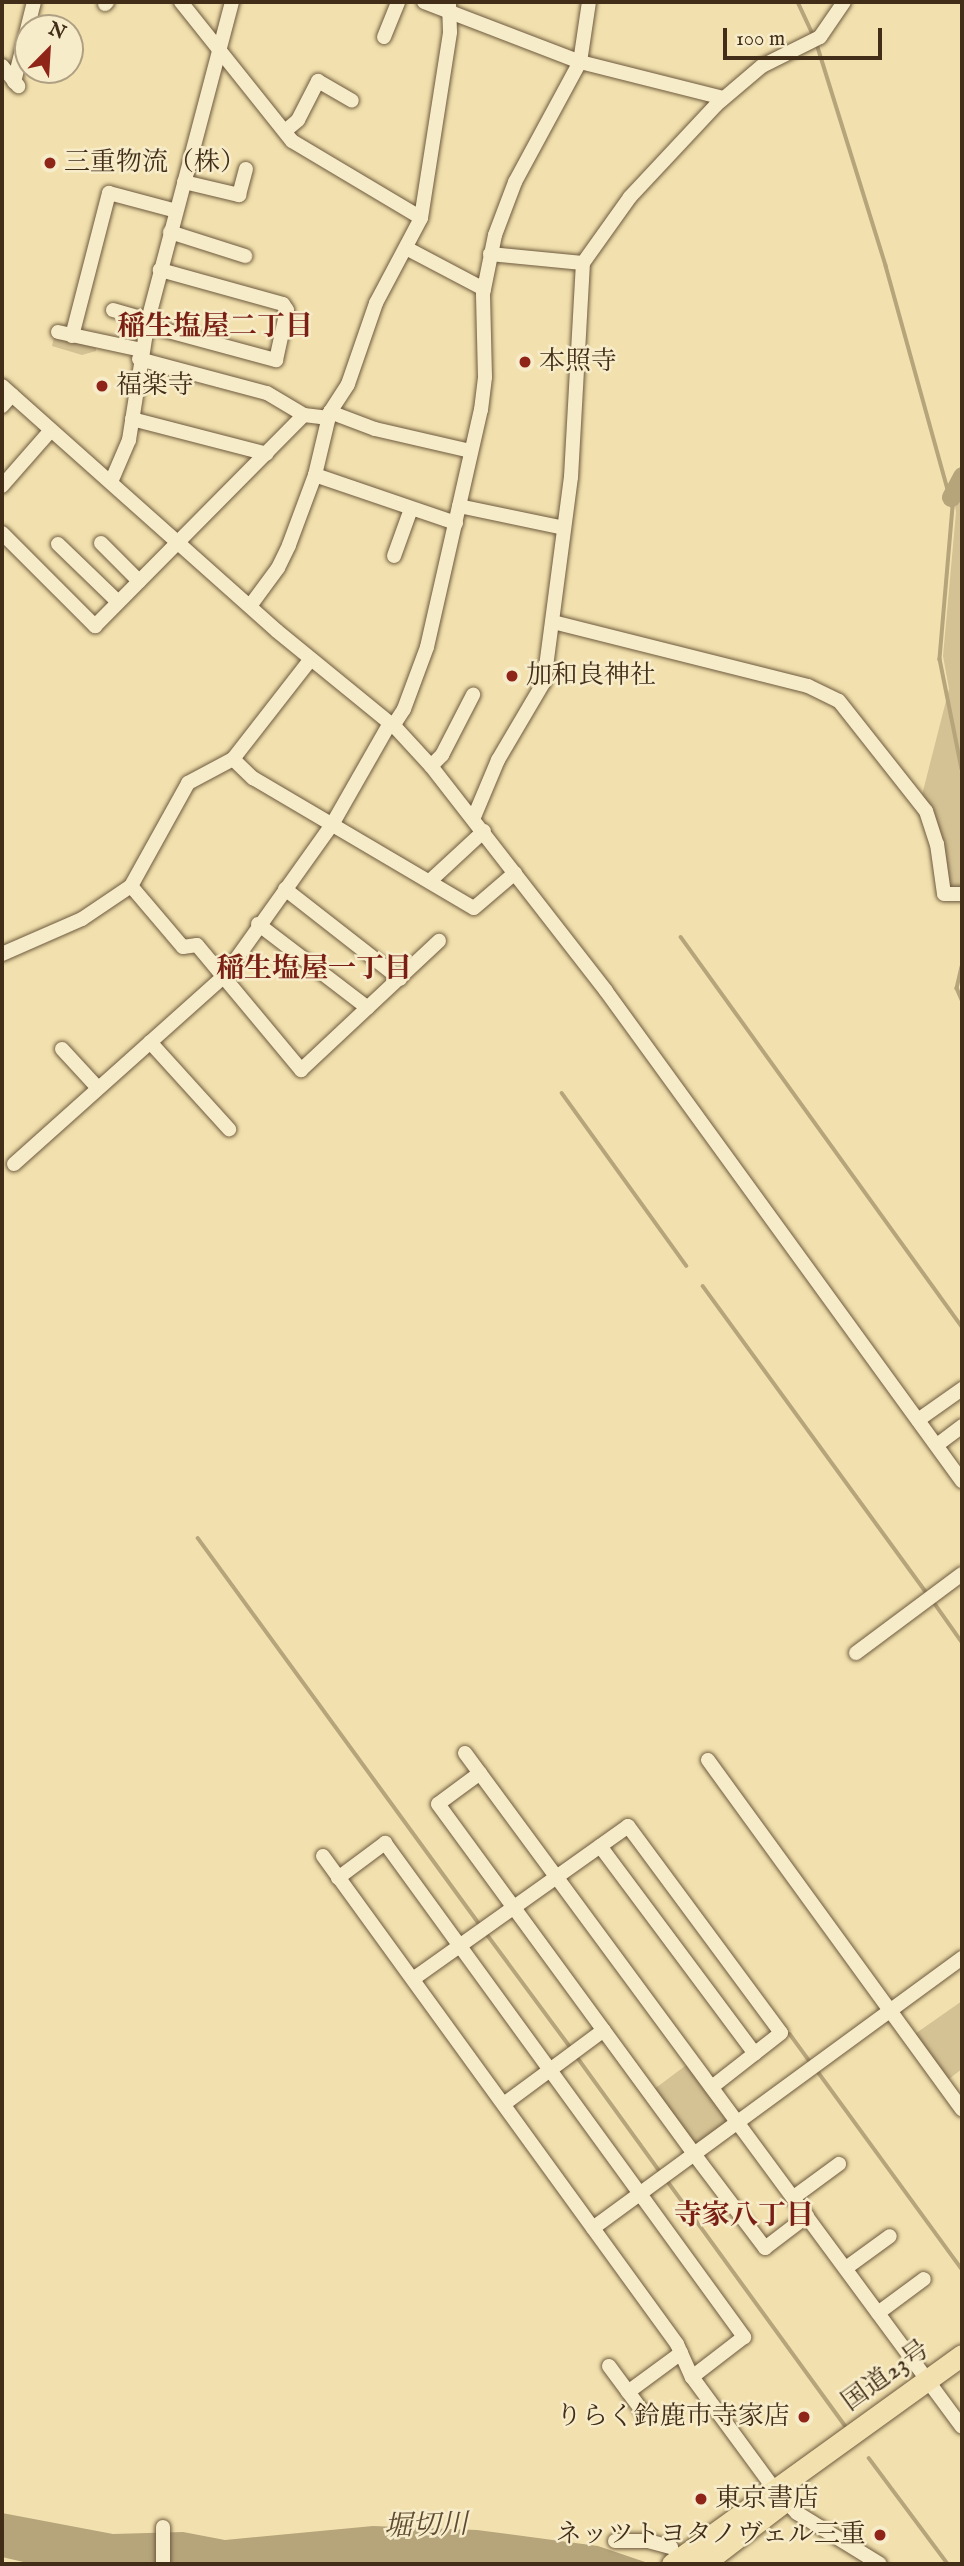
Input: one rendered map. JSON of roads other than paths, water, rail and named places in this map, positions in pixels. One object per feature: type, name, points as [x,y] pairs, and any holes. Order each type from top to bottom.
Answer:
[{"type":"highway","name":"国道23号","points":[[671,2556],[779,2495],[931,2386],[962,2355]]},
{"type":"highway","name":"国道23号","points":[[931,2386],[962,2371]]},
{"type":"highway","name":"国道23号","points":[[703,2564],[779,2495]]},
{"type":"street","points":[[2,66],[17,84],[34,2]]},
{"type":"street","points":[[181,2],[302,149],[350,172],[421,218]]},
{"type":"street","points":[[111,482],[127,448],[147,323],[232,2]]},
{"type":"street","points":[[384,37],[398,2]]},
{"type":"street","points":[[424,2],[450,7],[580,62],[723,98]]},
{"type":"street","points":[[14,1164],[224,975],[333,823],[391,724],[404,709],[427,647],[456,523],[485,377],[485,289],[490,254],[515,182],[580,62],[589,2]]},
{"type":"street","points":[[474,817],[498,760],[544,682],[564,528],[583,264],[630,197],[723,98],[762,66],[813,41],[844,2]]},
{"type":"street","points":[[250,606],[278,568],[315,475],[330,415],[348,384],[382,291],[408,249],[421,218],[450,7]]},
{"type":"street","points":[[285,131],[298,120],[318,82],[352,100]]},
{"type":"street","points":[[184,182],[239,195],[246,169]]},
{"type":"street","points":[[176,211],[109,193],[65,334],[267,393],[304,415],[330,415],[375,429],[470,451]]},
{"type":"street","points":[[170,232],[245,256]]},
{"type":"street","points":[[408,249],[485,289]]},
{"type":"street","points":[[490,254],[583,264]]},
{"type":"street","points":[[113,310],[147,323],[276,360],[287,310],[283,304],[160,270]]},
{"type":"street","points":[[2,406],[7,390],[310,660],[391,724],[431,766],[474,817],[962,1481]]},
{"type":"street","points":[[2,533],[95,626],[304,415]]},
{"type":"street","points":[[132,419],[267,454]]},
{"type":"street","points":[[2,486],[51,430]]},
{"type":"street","points":[[315,475],[456,523]]},
{"type":"street","points":[[459,506],[564,528]]},
{"type":"street","points":[[394,556],[411,509]]},
{"type":"street","points":[[101,543],[139,581]]},
{"type":"street","points":[[58,544],[118,602]]},
{"type":"street","points":[[553,622],[808,686],[839,701],[853,713],[926,811],[937,844],[944,894],[962,894]]},
{"type":"street","points":[[2,954],[82,919],[131,886],[188,783],[233,759],[310,660]]},
{"type":"street","points":[[431,766],[442,755],[473,695]]},
{"type":"street","points":[[233,759],[253,778],[333,823],[393,862],[431,880],[474,908],[515,873]]},
{"type":"street","points":[[431,880],[484,831]]},
{"type":"street","points":[[131,886],[183,947],[198,945],[301,1070],[439,941]]},
{"type":"street","points":[[285,889],[400,979]]},
{"type":"street","points":[[258,924],[368,1008]]},
{"type":"street","points":[[149,1042],[229,1129]]},
{"type":"street","points":[[62,1049],[98,1088]]},
{"type":"street","points":[[918,1420],[962,1389]]},
{"type":"street","points":[[937,1446],[962,1426]]},
{"type":"street","points":[[856,1653],[962,1574]]},
{"type":"street","points":[[464,1753],[962,2427]]},
{"type":"street","points":[[708,1760],[961,2107]]},
{"type":"street","points":[[480,1773],[438,1804],[694,2154],[765,2248],[807,2216]]},
{"type":"street","points":[[412,1979],[628,1826],[781,2034],[712,2087]]},
{"type":"street","points":[[338,1878],[385,1843],[744,2337],[692,2377]]},
{"type":"street","points":[[600,1846],[755,2054]]},
{"type":"street","points":[[323,1856],[593,2228],[681,2353],[692,2377],[779,2495],[797,2513],[880,2564]]},
{"type":"street","points":[[593,2228],[962,1958]]},
{"type":"street","points":[[504,2104],[604,2030]]},
{"type":"street","points":[[794,2197],[839,2164]]},
{"type":"street","points":[[846,2268],[890,2236]]},
{"type":"street","points":[[878,2313],[924,2279]]},
{"type":"street","points":[[628,2392],[681,2353]]},
{"type":"street","points":[[609,2366],[643,2412]]},
{"type":"street","points":[[163,2529],[163,2564]]},
{"type":"street","points":[[615,2541],[648,2541],[671,2556]]},
{"type":"waterway","points":[[798,2],[814,37]]},
{"type":"waterway","points":[[817,44],[886,266],[953,507],[940,659],[962,769]]},
{"type":"waterway","points":[[951,497],[962,476]]},
{"type":"waterway","points":[[681,937],[962,1326]]},
{"type":"waterway","points":[[962,967],[957,988],[962,1000]]},
{"type":"waterway","points":[[562,1093],[687,1266]]},
{"type":"waterway","points":[[703,1286],[928,1595]]},
{"type":"waterway","points":[[198,1538],[482,1927]]},
{"type":"waterway","points":[[933,1601],[962,1642]]},
{"type":"waterway","points":[[486,1933],[571,2048]]},
{"type":"waterway","points":[[790,2034],[811,2063]]},
{"type":"waterway","points":[[575,2054],[661,2173]]},
{"type":"waterway","points":[[816,2069],[962,2269]]},
{"type":"waterway","points":[[666,2179],[845,2425]]},
{"type":"waterway","points":[[869,2458],[948,2564]]},
{"type":"place","name":"三重物流（株）","points":[[50,163]]},
{"type":"place","name":"本照寺","points":[[525,362]]},
{"type":"place","name":"福楽寺","points":[[102,386]]},
{"type":"place","name":"加和良神社","points":[[512,676]]},
{"type":"place","name":"りらく鈴鹿市寺家店","points":[[804,2417]]},
{"type":"place","name":"東京書店","points":[[701,2499]]},
{"type":"place","name":"ネッツトヨタノヴェル三重","points":[[880,2535]]},
{"type":"district","name":"稲生塩屋二丁目","points":[[215,328]]},
{"type":"district","name":"稲生塩屋一丁目","points":[[314,970]]},
{"type":"district","name":"寺家八丁目","points":[[744,2217]]},
{"type":"water label","name":"堀切川","points":[[426,2527]]}]
